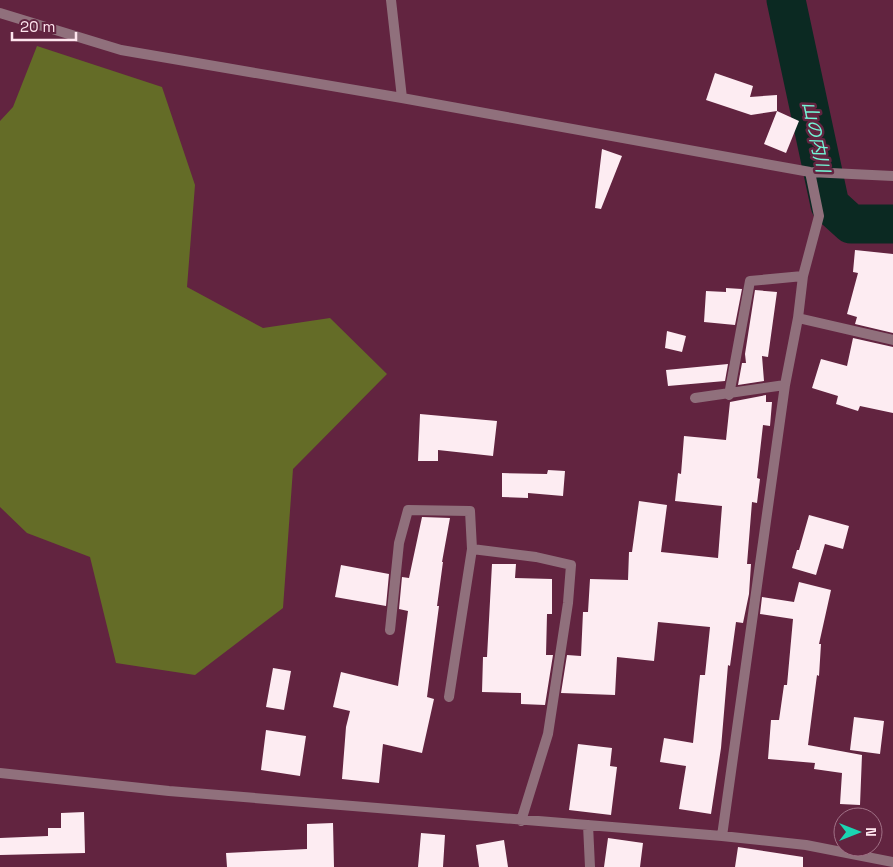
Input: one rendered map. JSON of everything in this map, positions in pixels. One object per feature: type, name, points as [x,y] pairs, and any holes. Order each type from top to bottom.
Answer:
[{"type":"street","points":[[391,0],[402,98]]},
{"type":"street","points":[[0,13],[121,50],[402,98],[810,172],[893,176]]},
{"type":"street","points":[[722,836],[785,385],[798,318],[803,276],[819,216],[810,172]]},
{"type":"street","points":[[729,395],[750,281],[803,276]]},
{"type":"street","points":[[798,318],[893,340]]},
{"type":"street","points":[[695,398],[729,395],[785,385]]},
{"type":"street","points":[[390,630],[399,543],[408,510],[470,512],[472,549],[449,697]]},
{"type":"street","points":[[472,549],[536,557],[571,565],[568,603],[548,734],[520,821]]},
{"type":"street","points":[[0,773],[169,791],[722,836],[806,845],[893,862]]},
{"type":"street","points":[[588,824],[590,867]]},
{"type":"green space","points":[[37,46],[162,87],[195,185],[187,287],[263,328],[330,318],[387,374],[293,469],[283,608],[195,675],[116,663],[90,557],[27,533],[0,507],[0,121],[13,107]]},
{"type":"building","points":[[715,73],[753,86],[750,97],[777,95],[777,111],[751,115],[706,100]]},
{"type":"building","points":[[777,111],[799,121],[786,153],[764,144]]},
{"type":"building","points":[[602,149],[622,156],[601,209],[595,208]]},
{"type":"building","points":[[855,250],[893,254],[893,333],[855,324],[857,317],[847,314],[858,273],[853,272]]},
{"type":"building","points":[[726,288],[742,289],[735,325],[704,322],[706,291],[726,292]]},
{"type":"building","points":[[755,290],[777,292],[768,357],[762,356],[764,381],[738,385],[742,363],[746,363],[745,354]]},
{"type":"building","points":[[667,331],[686,336],[682,352],[665,348]]},
{"type":"building","points":[[853,338],[893,347],[893,413],[860,406],[858,411],[836,404],[838,396],[812,388],[821,359],[847,366]]},
{"type":"building","points":[[728,364],[725,381],[668,386],[666,370]]},
{"type":"building","points":[[766,395],[766,402],[772,402],[770,426],[763,425],[757,478],[760,479],[757,503],[752,502],[747,564],[751,564],[749,594],[743,623],[736,622],[730,666],[728,665],[721,748],[711,814],[679,809],[686,766],[660,762],[664,738],[693,743],[700,675],[705,675],[710,627],[658,622],[654,661],[617,657],[615,695],[561,693],[567,655],[581,656],[583,612],[588,612],[590,579],[628,580],[629,552],[632,552],[639,501],[667,505],[661,552],[718,558],[722,506],[675,501],[678,473],[681,474],[684,436],[726,440],[730,402]]},
{"type":"building","points":[[420,414],[497,421],[493,456],[438,450],[438,461],[418,461]]},
{"type":"building","points":[[548,470],[565,471],[563,496],[528,493],[528,498],[502,497],[502,473],[547,474]]},
{"type":"building","points":[[809,515],[849,526],[843,549],[825,544],[816,575],[792,568]]},
{"type":"building","points":[[422,517],[450,518],[442,562],[437,606],[439,606],[427,697],[434,699],[422,753],[383,744],[379,783],[342,779],[346,727],[350,711],[333,707],[341,672],[398,686],[408,611],[399,609],[402,577],[409,578]]},
{"type":"building","points":[[492,564],[516,564],[515,578],[552,579],[552,614],[547,614],[546,655],[553,655],[545,705],[521,704],[521,693],[482,692],[483,657],[487,657]]},
{"type":"building","points":[[341,565],[389,574],[386,606],[335,597]]},
{"type":"building","points":[[799,582],[831,590],[819,644],[821,644],[819,676],[817,675],[808,745],[862,755],[860,805],[840,804],[842,773],[814,769],[815,763],[768,759],[771,720],[779,720],[784,685],[787,685],[793,619],[760,614],[762,597],[794,602]]},
{"type":"building","points":[[273,668],[291,671],[284,710],[266,707]]},
{"type":"building","points":[[854,717],[884,721],[880,754],[850,750]]},
{"type":"building","points":[[266,730],[306,736],[300,776],[261,770]]},
{"type":"building","points":[[578,744],[612,748],[610,766],[617,767],[611,815],[569,810]]},
{"type":"building","points":[[84,812],[85,853],[0,855],[0,838],[48,836],[48,828],[61,828],[61,813]]},
{"type":"building","points":[[333,823],[334,867],[227,867],[226,853],[307,849],[307,824]]},
{"type":"building","points":[[421,833],[445,835],[443,867],[418,867]]},
{"type":"building","points":[[608,838],[643,843],[640,867],[604,867]]},
{"type":"building","points":[[504,840],[508,867],[479,867],[476,845]]},
{"type":"building","points":[[738,847],[803,857],[803,867],[735,867]]},
{"type":"waterway","name":"山の内川","points":[[786,0],[830,205],[851,224],[893,224]]}]
